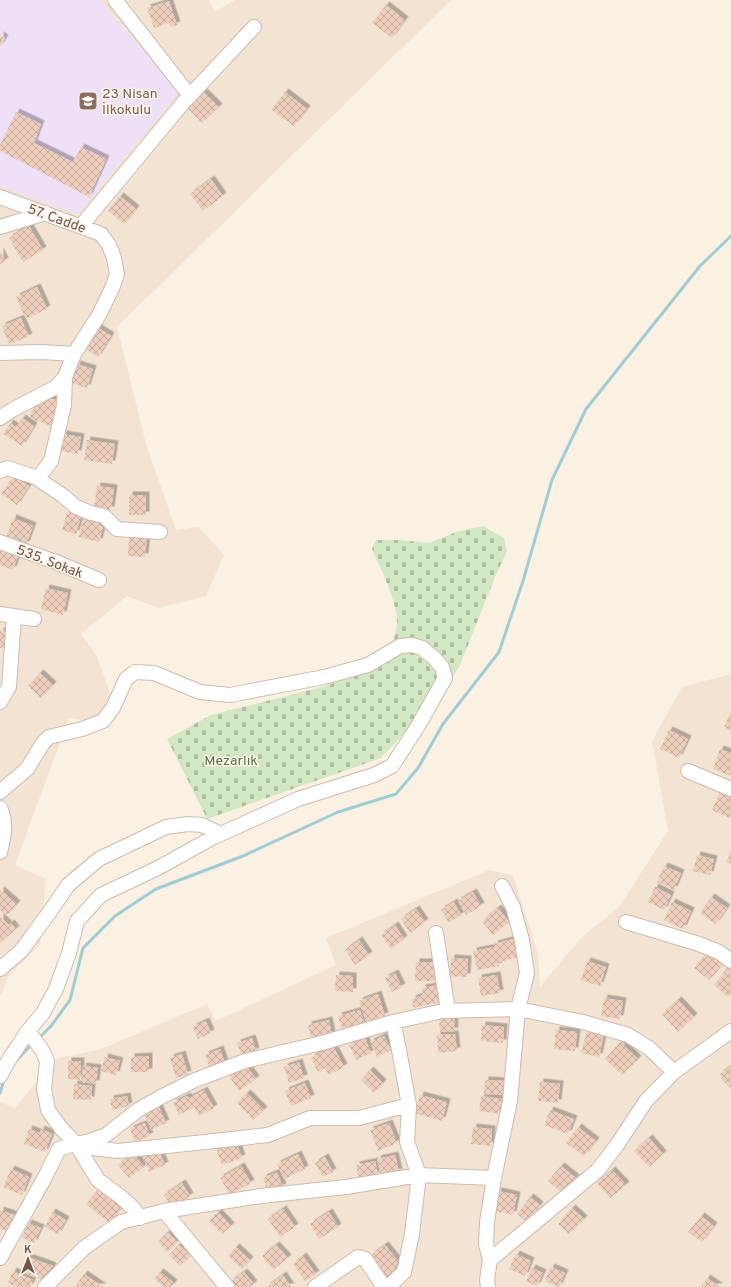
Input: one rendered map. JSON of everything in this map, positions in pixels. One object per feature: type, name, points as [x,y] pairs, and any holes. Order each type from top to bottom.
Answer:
[{"type":"street","points":[[115,0],[190,96]]},
{"type":"street","points":[[81,226],[190,96],[254,27]]},
{"type":"street","name":"57. Cadde","points":[[0,197],[101,234],[109,245],[114,258],[117,274],[113,286],[98,315],[74,354]]},
{"type":"street","points":[[0,227],[45,213]]},
{"type":"street","points":[[0,353],[41,352],[74,354],[65,377],[64,404],[51,461],[38,478]]},
{"type":"street","points":[[0,418],[56,387],[65,377]]},
{"type":"street","points":[[0,471],[7,468],[38,478],[76,507],[104,516],[117,529],[160,532]]},
{"type":"street","name":"535. Sokak","points":[[0,542],[56,562],[99,580]]},
{"type":"street","points":[[0,614],[34,619]]},
{"type":"street","points":[[0,702],[9,687],[5,678],[14,616]]},
{"type":"street","points":[[0,792],[27,769],[43,743],[49,737],[82,729],[103,721],[113,708],[126,679],[135,672],[154,673],[200,692],[230,695],[324,677],[368,665],[400,646],[412,645],[422,648],[442,667],[445,678],[418,726],[392,766],[374,775],[298,799],[221,834],[158,868],[101,895],[77,921],[69,953],[56,989],[43,1013],[10,1058],[0,1076]]},
{"type":"street","points":[[688,771],[731,789]]},
{"type":"street","points":[[0,808],[4,822],[0,852]]},
{"type":"street","points":[[0,969],[21,951],[49,914],[68,885],[99,859],[166,827],[188,824],[202,825],[221,834]]},
{"type":"street","points":[[488,1287],[487,1280],[490,1260],[486,1244],[487,1222],[494,1178],[510,1101],[518,1009],[527,973],[522,940],[514,907],[502,886]]},
{"type":"street","points":[[626,922],[696,943],[719,952],[731,961]]},
{"type":"street","points":[[436,933],[448,1011]]},
{"type":"street","points":[[0,1258],[59,1149],[106,1135],[138,1110],[161,1097],[193,1081],[245,1061],[322,1043],[393,1022],[448,1011],[518,1009],[583,1022],[628,1035],[649,1048],[674,1072]]},
{"type":"street","points":[[388,1287],[404,1272],[412,1234],[419,1175],[407,1142],[410,1105],[400,1050],[393,1022]]},
{"type":"street","points":[[490,1260],[598,1170],[646,1102],[674,1072],[731,1031]]},
{"type":"street","points":[[29,1033],[42,1050],[47,1061],[44,1089],[48,1110],[60,1128],[76,1144],[98,1180],[122,1198],[133,1208],[140,1218]]},
{"type":"street","points":[[76,1144],[118,1151],[268,1135],[310,1118],[359,1118],[410,1105]]},
{"type":"street","points":[[45,1287],[84,1248],[121,1222],[164,1211],[261,1196],[346,1187],[419,1175],[494,1178]]},
{"type":"street","points":[[164,1211],[227,1287]]},
{"type":"street","points":[[315,1287],[358,1257],[365,1259],[384,1287]]},
{"type":"shaded area","points":[[0,0],[209,0],[215,12],[235,0],[451,0],[117,327],[146,444],[176,530],[199,527],[224,555],[206,596],[159,608],[127,596],[81,634],[96,655],[114,703],[96,722],[69,718],[15,865],[46,879],[40,945],[10,974],[0,996]]},
{"type":"shaded area","name":"23 Nisan İlkokulu","points":[[0,0],[100,0],[179,92],[77,215],[0,186]]},
{"type":"shaded area","points":[[731,674],[731,1287],[0,1287],[0,1102],[15,1108],[56,1059],[101,1049],[207,1004],[216,1021],[336,965],[326,938],[489,870],[513,875],[538,954],[540,987],[581,938],[619,907],[668,831],[652,741],[682,687]]},
{"type":"green space","name":"Mezarlık","points":[[483,526],[504,538],[507,551],[460,665],[444,690],[381,758],[207,819],[167,739],[211,715],[322,687],[385,665],[394,639],[397,623],[391,595],[372,549],[376,540],[398,540],[429,543],[459,531]]},
{"type":"building","points":[[169,1],[177,25],[171,27],[169,23],[154,28],[147,8]]},
{"type":"building","points":[[386,5],[405,20],[392,38],[372,23]]},
{"type":"building","points":[[0,35],[5,38],[0,47]]},
{"type":"building","points":[[204,92],[219,107],[202,123],[187,108]]},
{"type":"building","points":[[285,92],[307,109],[294,126],[271,110]]},
{"type":"building","points":[[16,112],[41,124],[34,143],[73,162],[81,147],[106,159],[89,197],[0,151],[0,145]]},
{"type":"building","points":[[211,179],[223,196],[203,211],[190,194]]},
{"type":"building","points":[[120,196],[136,209],[124,224],[108,211]]},
{"type":"building","points":[[29,226],[43,250],[23,262],[9,238]]},
{"type":"building","points":[[0,251],[5,261],[0,264]]},
{"type":"building","points":[[37,287],[47,309],[26,319],[16,297]]},
{"type":"building","points":[[21,318],[29,337],[9,344],[2,326]]},
{"type":"building","points":[[97,327],[111,336],[98,357],[83,348]]},
{"type":"building","points":[[77,364],[93,369],[87,388],[71,383]]},
{"type":"building","points":[[48,399],[57,399],[59,402],[54,427],[30,418],[31,411]]},
{"type":"building","points":[[22,418],[34,426],[22,446],[3,434],[10,423],[16,427]]},
{"type":"building","points":[[63,434],[81,437],[78,454],[60,451]]},
{"type":"building","points":[[87,440],[115,444],[112,464],[84,460]]},
{"type":"building","points":[[13,476],[29,486],[17,505],[1,494]]},
{"type":"building","points":[[97,486],[114,488],[111,510],[94,508]]},
{"type":"building","points":[[129,495],[146,495],[146,515],[129,515]]},
{"type":"building","points":[[67,512],[81,517],[76,534],[62,530]]},
{"type":"building","points":[[13,518],[33,526],[26,545],[6,538]]},
{"type":"building","points":[[84,518],[104,523],[99,542],[79,537]]},
{"type":"building","points":[[129,535],[147,537],[145,557],[128,556]]},
{"type":"building","points":[[0,546],[19,553],[13,570],[0,565]]},
{"type":"building","points":[[46,588],[68,593],[63,615],[41,609]]},
{"type":"building","points":[[0,631],[7,632],[5,648],[0,648]]},
{"type":"building","points":[[40,673],[53,685],[41,698],[28,686]]},
{"type":"building","points":[[731,712],[731,730],[724,727]]},
{"type":"building","points":[[669,730],[688,739],[679,758],[660,749]]},
{"type":"building","points":[[720,749],[731,753],[731,776],[713,769]]},
{"type":"building","points":[[720,792],[731,797],[731,815],[729,818],[712,810]]},
{"type":"building","points":[[731,851],[731,864],[726,862]]},
{"type":"building","points":[[697,855],[714,859],[710,875],[693,871]]},
{"type":"building","points":[[664,866],[681,873],[674,890],[657,882]]},
{"type":"building","points":[[655,887],[671,895],[664,910],[648,902]]},
{"type":"building","points":[[1,890],[17,904],[6,916],[0,910]]},
{"type":"building","points":[[473,892],[481,906],[466,915],[458,901]]},
{"type":"building","points":[[711,897],[727,908],[716,924],[700,913]]},
{"type":"building","points":[[454,902],[461,915],[449,923],[441,910]]},
{"type":"building","points":[[672,902],[691,911],[683,929],[664,920]]},
{"type":"building","points":[[498,908],[509,922],[493,935],[482,921]]},
{"type":"building","points":[[416,909],[425,922],[410,933],[401,919]]},
{"type":"building","points":[[0,917],[9,925],[11,923],[16,929],[0,943]]},
{"type":"building","points":[[395,925],[404,939],[391,949],[381,935]]},
{"type":"building","points":[[513,939],[518,957],[499,962],[496,949],[499,966],[477,970],[473,951],[495,947],[494,944]]},
{"type":"building","points":[[359,940],[369,955],[355,965],[345,950]]},
{"type":"building","points":[[708,951],[723,964],[709,980],[694,968]]},
{"type":"building","points":[[451,958],[468,959],[467,977],[450,976]]},
{"type":"building","points":[[587,961],[606,967],[600,986],[581,980]]},
{"type":"building","points":[[416,962],[436,962],[436,981],[415,981]]},
{"type":"building","points":[[728,967],[731,969],[731,994],[728,997],[714,985]]},
{"type":"building","points":[[395,973],[402,987],[392,992],[385,978]]},
{"type":"building","points":[[336,975],[353,976],[353,992],[335,991]]},
{"type":"building","points":[[497,975],[500,993],[481,996],[478,978]]},
{"type":"building","points":[[438,985],[441,1002],[413,1008],[412,999],[423,995],[422,988]]},
{"type":"building","points":[[378,994],[385,1016],[366,1022],[359,1001]]},
{"type":"building","points":[[604,998],[623,1001],[620,1019],[601,1016]]},
{"type":"building","points":[[678,1000],[694,1017],[678,1032],[662,1014]]},
{"type":"building","points":[[360,1010],[365,1025],[343,1031],[338,1016]]},
{"type":"building","points":[[454,1018],[455,1031],[440,1032],[439,1019]]},
{"type":"building","points":[[329,1020],[332,1036],[312,1041],[308,1025]]},
{"type":"building","points":[[206,1021],[211,1033],[198,1039],[193,1027]]},
{"type":"building","points":[[482,1025],[504,1027],[503,1043],[481,1041]]},
{"type":"building","points":[[556,1030],[577,1032],[575,1051],[554,1049]]},
{"type":"building","points":[[587,1031],[604,1035],[599,1057],[581,1053]]},
{"type":"building","points":[[455,1034],[457,1051],[438,1053],[437,1035]]},
{"type":"building","points":[[384,1036],[391,1050],[377,1057],[370,1042]]},
{"type":"building","points":[[252,1038],[256,1051],[242,1056],[237,1043]]},
{"type":"building","points":[[365,1038],[371,1053],[356,1060],[349,1045]]},
{"type":"building","points":[[621,1041],[625,1044],[623,1045],[638,1059],[622,1075],[605,1059]]},
{"type":"building","points":[[333,1046],[344,1067],[329,1075],[325,1068],[318,1072],[311,1058]]},
{"type":"building","points":[[220,1049],[225,1063],[210,1068],[205,1055]]},
{"type":"building","points":[[182,1054],[188,1074],[176,1078],[170,1058]]},
{"type":"building","points":[[149,1056],[149,1072],[131,1072],[131,1057]]},
{"type":"building","points":[[105,1057],[120,1061],[116,1075],[101,1071]]},
{"type":"building","points":[[68,1061],[81,1061],[80,1080],[68,1079]]},
{"type":"building","points":[[299,1062],[304,1078],[289,1083],[284,1067]]},
{"type":"building","points":[[245,1064],[256,1079],[239,1091],[229,1076]]},
{"type":"building","points":[[83,1066],[98,1068],[96,1084],[81,1082]]},
{"type":"building","points":[[731,1066],[731,1089],[722,1080],[720,1074]]},
{"type":"building","points":[[370,1070],[383,1083],[374,1093],[361,1080]]},
{"type":"building","points":[[485,1080],[506,1081],[505,1095],[484,1094]]},
{"type":"building","points":[[540,1082],[560,1084],[558,1103],[538,1101]]},
{"type":"building","points":[[305,1083],[311,1098],[291,1106],[285,1091]]},
{"type":"building","points":[[74,1084],[92,1086],[91,1100],[73,1099]]},
{"type":"building","points":[[204,1090],[214,1108],[199,1116],[194,1107],[179,1115],[173,1103],[187,1096],[189,1098]]},
{"type":"building","points":[[247,1093],[264,1110],[253,1120],[237,1103]]},
{"type":"building","points":[[420,1095],[447,1102],[442,1121],[415,1113]]},
{"type":"building","points":[[127,1096],[129,1106],[112,1110],[110,1099]]},
{"type":"building","points":[[481,1096],[503,1099],[501,1114],[479,1111]]},
{"type":"building","points":[[158,1105],[166,1123],[151,1130],[143,1112]]},
{"type":"building","points":[[550,1110],[574,1119],[568,1134],[544,1125]]},
{"type":"building","points":[[145,1123],[150,1136],[135,1142],[130,1129]]},
{"type":"building","points":[[389,1123],[397,1143],[378,1151],[370,1130]]},
{"type":"building","points":[[473,1127],[492,1129],[491,1146],[471,1144]]},
{"type":"building","points":[[578,1127],[596,1141],[584,1156],[566,1143]]},
{"type":"building","points":[[29,1129],[40,1133],[41,1129],[52,1134],[45,1152],[24,1144]]},
{"type":"building","points":[[649,1138],[663,1154],[649,1167],[634,1151]]},
{"type":"building","points":[[236,1142],[242,1158],[222,1165],[216,1149]]},
{"type":"building","points":[[159,1151],[165,1165],[149,1172],[143,1157]]},
{"type":"building","points":[[133,1153],[144,1167],[129,1178],[118,1165]]},
{"type":"building","points":[[298,1154],[305,1169],[284,1179],[277,1164]]},
{"type":"building","points":[[395,1155],[399,1172],[381,1176],[377,1159]]},
{"type":"building","points":[[325,1157],[333,1172],[323,1177],[315,1163]]},
{"type":"building","points":[[375,1161],[378,1175],[359,1179],[356,1165]]},
{"type":"building","points":[[241,1166],[251,1183],[230,1195],[220,1178]]},
{"type":"building","points":[[561,1166],[576,1178],[563,1193],[548,1181]]},
{"type":"building","points":[[11,1169],[29,1177],[22,1195],[3,1187]]},
{"type":"building","points":[[612,1170],[626,1185],[610,1198],[597,1183]]},
{"type":"building","points":[[277,1172],[283,1187],[268,1192],[263,1178]]},
{"type":"building","points":[[182,1183],[190,1196],[178,1204],[175,1200],[170,1204],[164,1195]]},
{"type":"building","points":[[100,1187],[123,1205],[109,1223],[86,1204]]},
{"type":"building","points":[[498,1191],[517,1195],[513,1215],[494,1211]]},
{"type":"building","points":[[530,1197],[540,1205],[527,1222],[517,1214]]},
{"type":"building","points":[[572,1208],[584,1219],[569,1234],[558,1224]]},
{"type":"building","points":[[283,1209],[295,1227],[280,1237],[268,1219]]},
{"type":"building","points":[[0,1210],[15,1215],[9,1232],[0,1229]]},
{"type":"building","points":[[52,1212],[66,1220],[58,1234],[45,1227]]},
{"type":"building","points":[[218,1212],[231,1226],[222,1234],[209,1221]]},
{"type":"building","points":[[329,1212],[338,1227],[319,1239],[310,1224]]},
{"type":"building","points":[[701,1216],[714,1226],[702,1242],[688,1232]]},
{"type":"building","points":[[28,1223],[41,1228],[34,1243],[22,1238]]},
{"type":"building","points":[[168,1232],[177,1242],[167,1252],[158,1242]]},
{"type":"building","points":[[179,1245],[191,1256],[180,1266],[169,1255]]},
{"type":"building","points":[[276,1245],[288,1258],[273,1270],[262,1256]]},
{"type":"building","points":[[385,1245],[398,1261],[392,1273],[386,1278],[371,1255]]},
{"type":"building","points":[[236,1247],[250,1260],[242,1269],[228,1256]]},
{"type":"building","points":[[516,1254],[531,1261],[525,1276],[509,1269]]},
{"type":"building","points":[[303,1256],[316,1274],[305,1281],[293,1264]]},
{"type":"building","points":[[28,1257],[53,1266],[47,1282],[22,1272]]},
{"type":"building","points":[[551,1267],[565,1273],[559,1287],[545,1281]]},
{"type":"building","points":[[532,1268],[543,1273],[537,1286],[526,1281]]},
{"type":"building","points":[[13,1271],[33,1280],[30,1287],[17,1287],[8,1283]]},
{"type":"building","points":[[160,1272],[174,1283],[171,1287],[164,1287],[154,1279]]},
{"type":"building","points":[[244,1272],[254,1284],[250,1287],[234,1287],[230,1282]]},
{"type":"building","points":[[84,1274],[103,1287],[75,1287]]},
{"type":"building","points":[[283,1275],[291,1287],[266,1287]]},
{"type":"building","points":[[707,1278],[720,1287],[701,1287]]},
{"type":"waterway","points":[[38,1039],[51,1026],[70,1000],[83,948],[115,916],[156,889],[243,856],[338,812],[396,794],[418,768],[443,724],[499,652],[523,581],[552,480],[586,409],[700,266],[731,236]]},
{"type":"waterway","points":[[15,1062],[32,1044]]},
{"type":"waterway","points":[[0,1093],[4,1080]]},
{"type":"place","name":"23 Nisan İlkokulu","points":[[88,101]]}]
